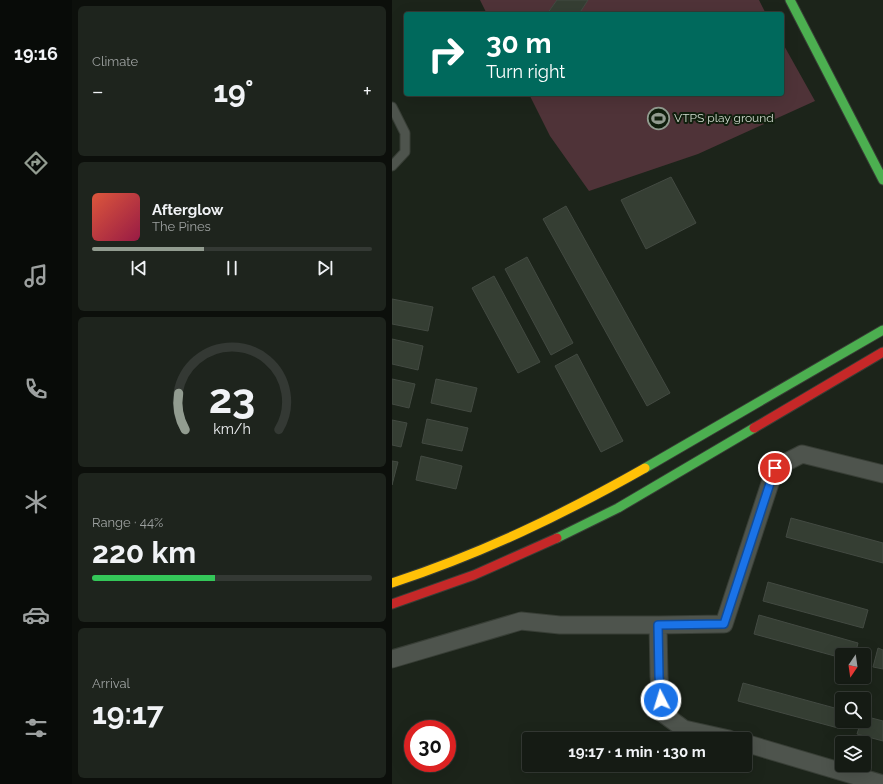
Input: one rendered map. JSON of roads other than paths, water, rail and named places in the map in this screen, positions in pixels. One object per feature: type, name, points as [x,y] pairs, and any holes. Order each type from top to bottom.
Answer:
[{"type":"main road","points":[[790,0],[883,180]]},
{"type":"main road","points":[[392,583],[468,556],[541,524],[611,488],[883,330]]},
{"type":"main road","points":[[392,604],[474,575],[547,543],[618,508],[883,352]]},
{"type":"street","points":[[392,659],[521,621],[560,625],[724,624],[775,468],[802,454],[883,474]]},
{"type":"street","points":[[658,625],[659,676],[662,712],[684,729],[698,732]]},
{"type":"street","points":[[752,745],[883,784]]},
{"type":"lane","points":[[392,107],[405,133],[405,152],[392,166]]},
{"type":"place","name":"VTPS play ground","points":[[659,118]]}]
